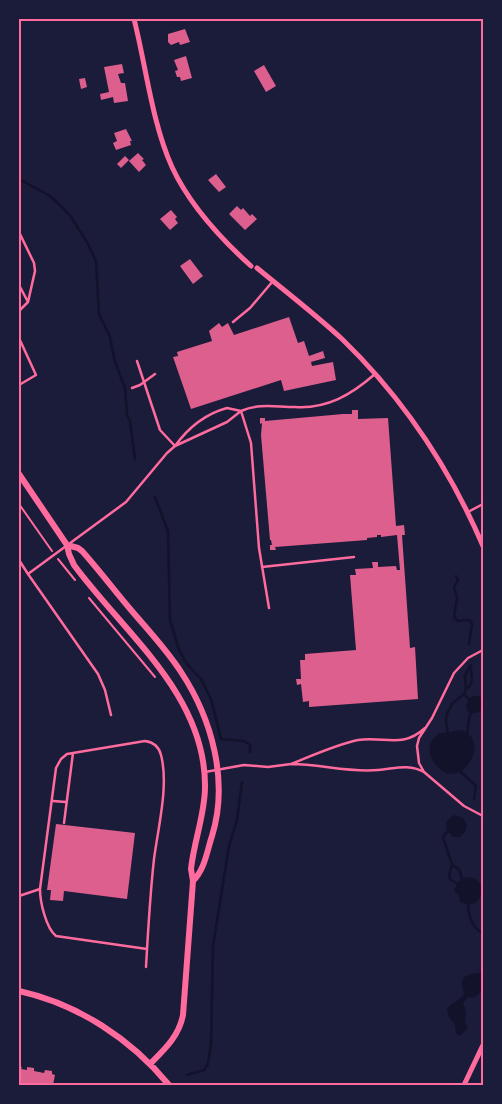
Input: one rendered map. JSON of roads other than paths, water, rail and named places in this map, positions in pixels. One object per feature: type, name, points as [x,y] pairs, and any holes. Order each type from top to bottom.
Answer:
[{"type":"street","points":[[134,19],[159,129],[172,166],[186,193],[222,237],[254,267],[333,332],[394,396],[441,463],[468,512],[483,546]]},
{"type":"street","points":[[19,474],[68,545],[69,554],[74,565],[172,686],[186,710],[198,742],[205,772],[204,804],[191,869],[193,881],[182,1021],[173,1040],[150,1064]]},
{"type":"street","points":[[68,545],[82,551],[173,660],[192,689],[204,715],[218,769],[219,798],[216,820],[202,866],[193,881]]},
{"type":"street","points":[[19,991],[54,1002],[93,1020],[150,1064],[169,1085]]},
{"type":"street","points":[[464,1085],[483,1045]]},
{"type":"lane","points":[[19,232],[34,263],[35,271],[28,302],[19,311]]},
{"type":"lane","points":[[233,322],[250,308],[273,282]]},
{"type":"lane","points":[[19,285],[28,302]]},
{"type":"lane","points":[[19,338],[36,375],[19,385]]},
{"type":"lane","points":[[137,362],[160,430],[175,446]]},
{"type":"lane","points":[[132,388],[155,374]]},
{"type":"lane","points":[[175,446],[227,422],[241,411],[259,405],[302,408],[325,405],[350,394],[374,374]]},
{"type":"lane","points":[[28,574],[126,502],[192,426],[214,412],[227,408],[241,411]]},
{"type":"lane","points":[[241,411],[250,443],[262,567],[269,608]]},
{"type":"lane","points":[[468,512],[483,504]]},
{"type":"lane","points":[[262,567],[354,557]]},
{"type":"lane","points":[[19,560],[98,674],[105,690],[111,715]]},
{"type":"lane","points":[[424,772],[419,763],[417,746],[419,738],[454,673],[464,662],[483,650]]},
{"type":"lane","points":[[291,764],[359,740],[405,740],[418,734],[425,728]]},
{"type":"lane","points":[[146,949],[56,936],[48,927],[40,898],[40,889],[58,765],[64,756],[145,741],[152,743],[160,751],[164,784],[154,860],[146,967]]},
{"type":"lane","points":[[64,823],[72,753]]},
{"type":"lane","points":[[205,772],[244,765],[268,767],[291,764],[359,771],[409,766],[424,772],[468,809],[483,816]]},
{"type":"lane","points":[[53,801],[67,802]]},
{"type":"lane","points":[[19,896],[40,889]]},
{"type":"waterway","points":[[19,179],[50,196],[62,207],[71,217],[87,242],[96,261],[99,314],[110,337],[115,362],[125,388],[127,415],[130,421],[135,459]]},
{"type":"waterway","points":[[155,497],[168,531],[170,620],[179,650],[187,664],[201,679],[211,699],[221,739],[244,741],[250,745],[250,752]]},
{"type":"waterway","points":[[456,576],[458,580],[454,587],[457,598],[454,617],[458,621],[469,620],[472,623],[469,644]]},
{"type":"waterway","points":[[448,734],[447,714],[452,704],[464,694],[466,688],[465,675],[471,665]]},
{"type":"waterway","points":[[466,689],[472,680],[471,669]]},
{"type":"waterway","points":[[464,694],[471,702]]},
{"type":"waterway","points":[[467,735],[469,718],[472,712]]},
{"type":"waterway","points":[[459,770],[476,786],[474,799]]},
{"type":"waterway","points":[[187,1075],[204,1070],[208,1064],[211,1044],[213,946],[229,846],[237,820],[242,782]]},
{"type":"waterway","points":[[449,830],[443,838],[452,864],[449,876],[451,880],[460,885]]},
{"type":"waterway","points":[[452,864],[460,871],[462,881]]},
{"type":"waterway","points":[[468,902],[472,921],[476,928],[483,932]]},
{"type":"waterway","points":[[479,976],[483,969]]}]
